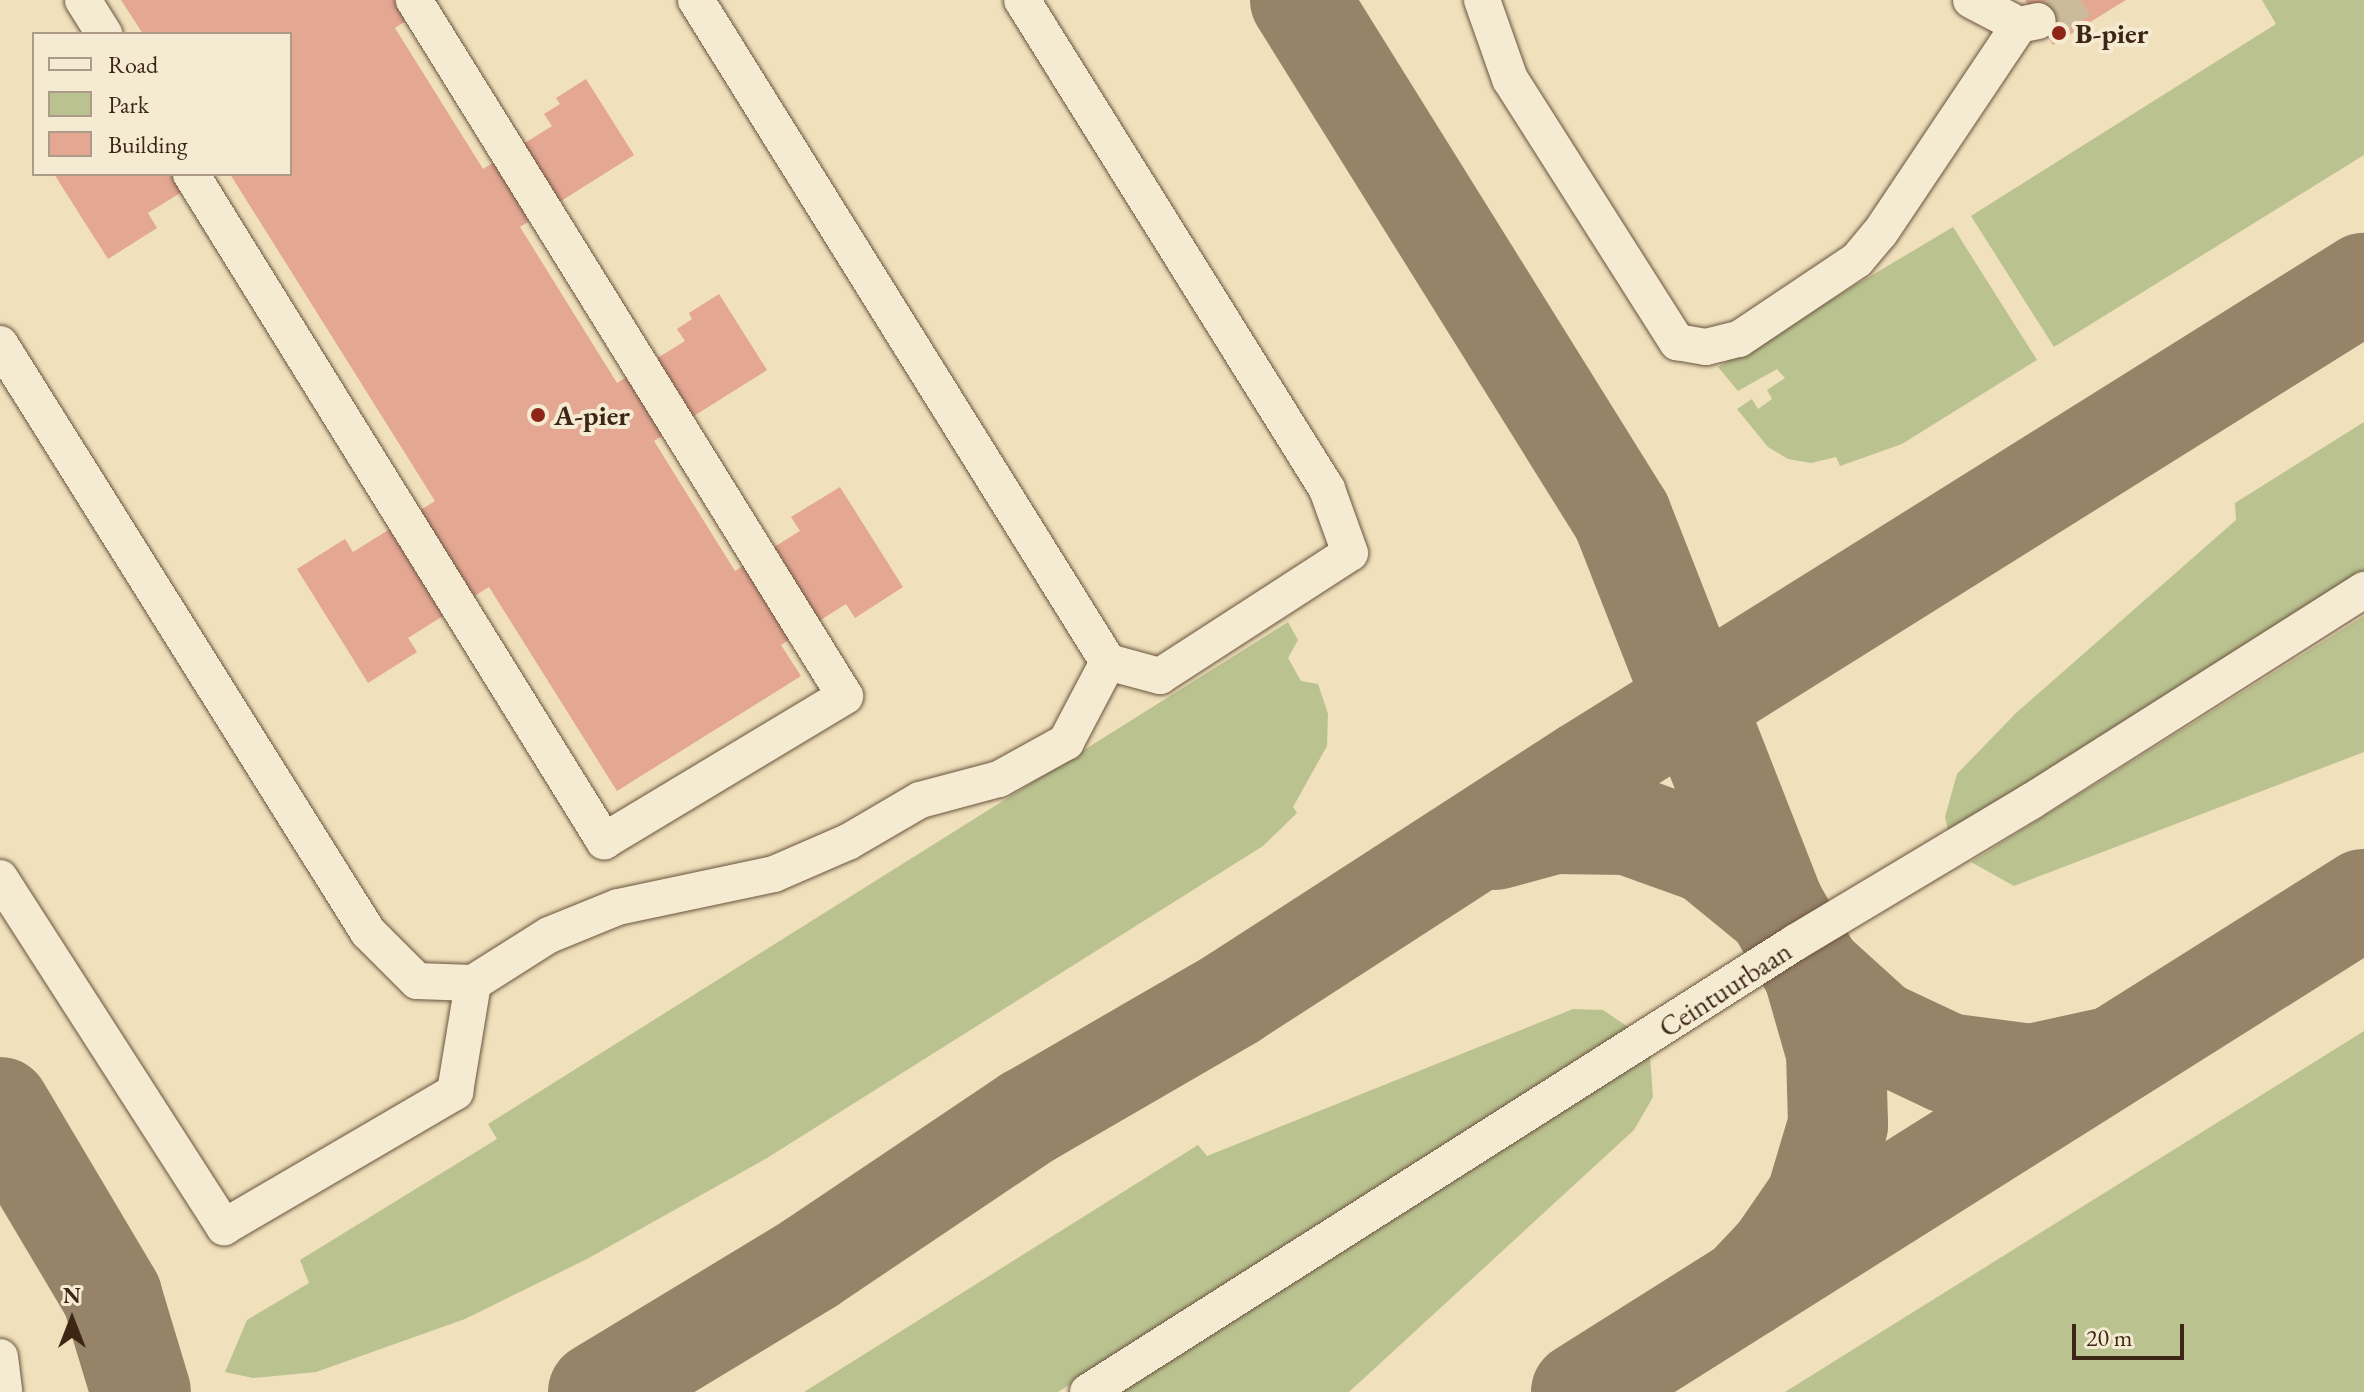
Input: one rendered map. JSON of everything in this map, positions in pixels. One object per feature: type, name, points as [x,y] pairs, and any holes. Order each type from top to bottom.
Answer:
[{"type":"lane","points":[[83,0],[103,32]]},
{"type":"lane","points":[[192,176],[604,841],[845,696],[414,0]]},
{"type":"lane","points":[[696,0],[1108,662],[1160,676],[1350,553],[1327,489],[1022,0]]},
{"type":"lane","points":[[1482,0],[1510,79],[1677,342],[1706,347],[1739,339],[1857,260],[1880,233],[2028,23],[1971,0]]},
{"type":"lane","points":[[0,344],[368,932],[417,981],[473,983],[549,935],[618,907],[774,874],[848,842],[920,800],[999,779],[1066,742],[1108,662]]},
{"type":"lane","name":"Ceintuurbaan","points":[[1088,1392],[1796,942],[2030,802],[2364,590]]},
{"type":"lane","points":[[0,878],[224,1227],[455,1092],[473,983]]},
{"type":"lane","points":[[0,1357],[4,1392]]},
{"type":"green space","points":[[2262,0],[2364,0],[2364,155],[2054,347],[1971,216],[2276,24]]},
{"type":"green space","points":[[1953,227],[2037,360],[1902,444],[1840,466],[1836,457],[1811,463],[1788,459],[1768,447],[1737,409],[1752,399],[1758,409],[1772,399],[1767,390],[1785,378],[1777,369],[1738,391],[1718,367]]},
{"type":"green space","points":[[2364,422],[2364,575],[1949,834],[1945,817],[1957,774],[2016,713],[2236,520],[2235,503]]},
{"type":"green space","points":[[2364,616],[2364,752],[2014,886],[1971,862]]},
{"type":"green space","points":[[1288,622],[1298,640],[1288,658],[1301,681],[1318,684],[1328,714],[1327,746],[1293,807],[1297,813],[1263,846],[767,1158],[587,1259],[465,1319],[316,1372],[253,1378],[225,1372],[247,1320],[309,1283],[300,1260],[497,1139],[488,1124]]},
{"type":"green space","points":[[1573,1009],[1603,1010],[1634,1031],[1058,1392],[804,1392],[1198,1145],[1207,1156]]},
{"type":"green space","points":[[2364,1031],[2364,1392],[1785,1392]]},
{"type":"green space","points":[[1650,1056],[1653,1097],[1634,1130],[1349,1392],[1115,1392]]},
{"type":"building","name":"A-pier","points":[[121,0],[439,0],[395,28],[483,169],[552,126],[544,114],[560,104],[556,98],[586,79],[634,155],[520,227],[617,383],[685,341],[677,329],[692,319],[689,313],[719,294],[767,370],[654,441],[735,571],[800,531],[791,517],[840,487],[903,587],[855,618],[846,604],[781,645],[801,676],[617,791],[489,587],[408,638],[417,652],[368,683],[297,569],[345,539],[353,552],[435,501],[231,176],[292,176],[292,32],[142,32]]},
{"type":"building","name":"B-pier","points":[[2025,0],[2126,0],[2053,45]]},
{"type":"building","points":[[55,176],[208,176],[148,213],[157,228],[108,259]]},
{"type":"taxiway","points":[[1300,0],[1622,517],[1776,909],[1813,972],[1836,1052],[1838,1125],[1816,1199],[1778,1254],[1746,1288]]},
{"type":"taxiway","points":[[598,1392],[809,1264],[1028,1117],[1233,998],[1586,770],[2364,283]]},
{"type":"taxiway","points":[[1495,840],[1554,824],[1628,825],[1709,854],[1776,909]]},
{"type":"taxiway","points":[[1581,1392],[2364,899]]},
{"type":"taxiway","points":[[1813,972],[1877,1030],[1947,1063],[2031,1074],[2105,1058]]},
{"type":"taxiway","points":[[0,1107],[112,1296],[141,1392]]},
{"type":"tunnel","points":[[2038,21],[2051,19],[2080,0]]},
{"type":"place","name":"B-pier","points":[[2059,33]]},
{"type":"place","name":"A-pier","points":[[538,415]]}]
